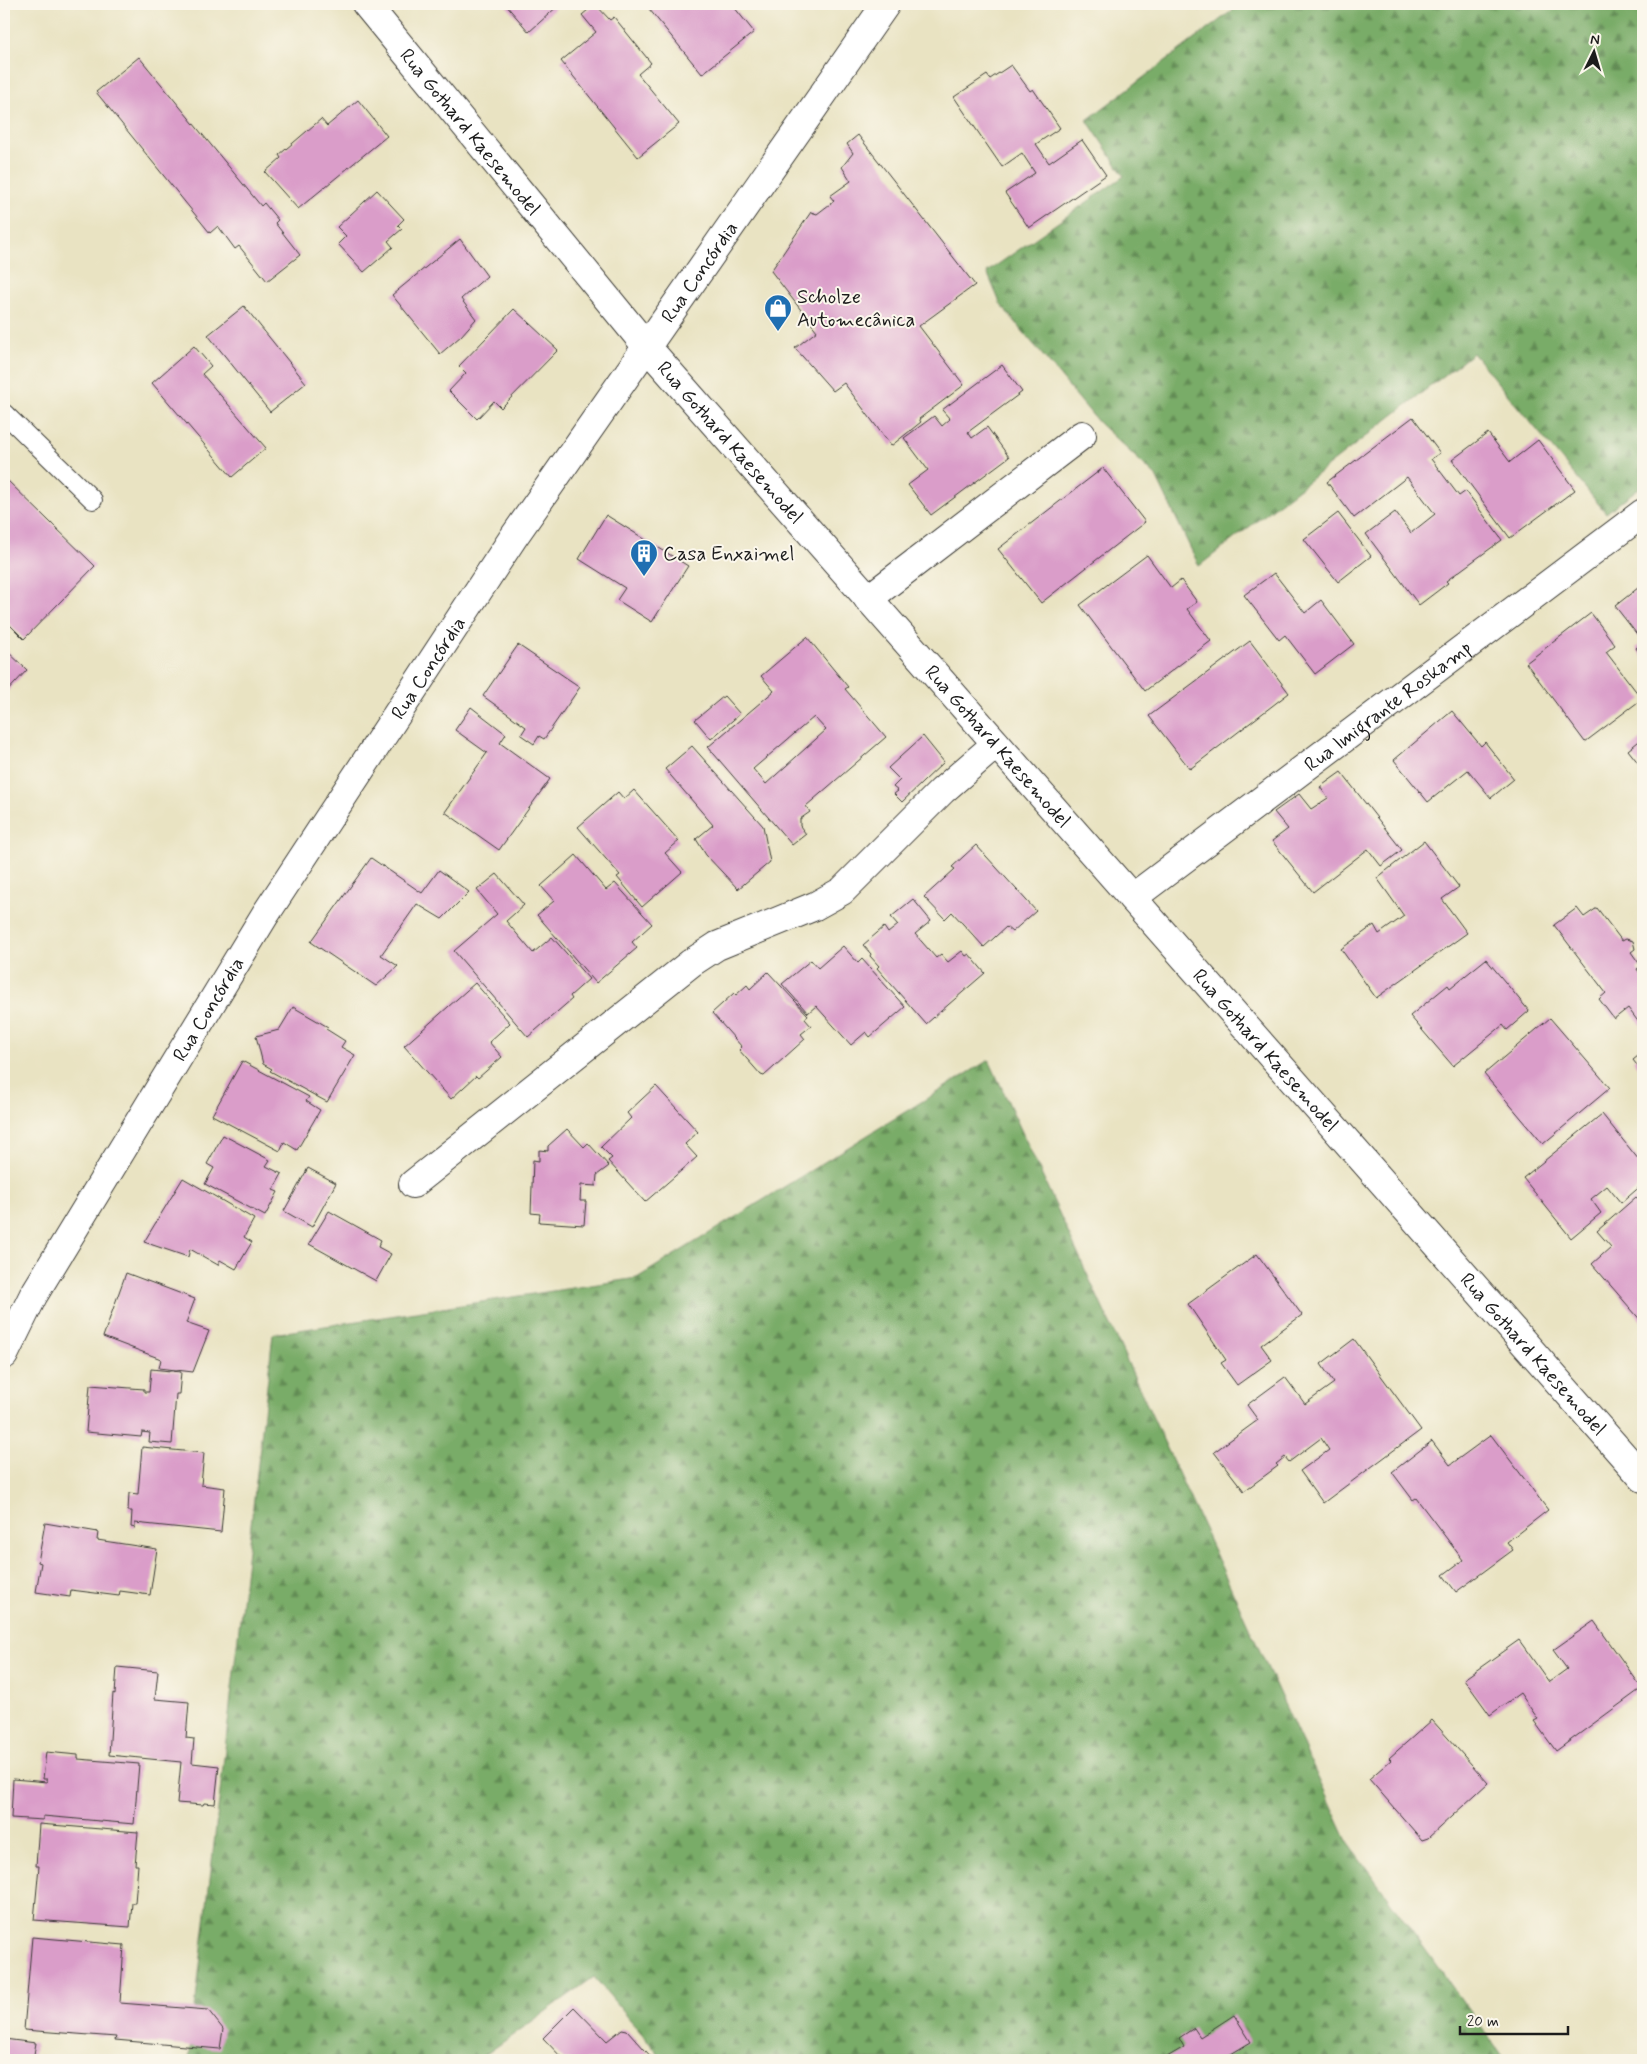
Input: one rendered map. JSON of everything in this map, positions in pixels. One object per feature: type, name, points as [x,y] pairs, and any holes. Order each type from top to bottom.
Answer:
[{"type":"street","name":"Rua Gothard Kaesemodel","points":[[366,4],[647,347],[1643,1478]]},
{"type":"street","name":"Rua Concórdia","points":[[4,1355],[32,1296],[265,915],[513,538],[886,4]]},
{"type":"street","points":[[868,599],[1082,435]]},
{"type":"street","name":"Rua Imigrante Roskamp","points":[[1132,898],[1643,513]]},
{"type":"street","points":[[413,1184],[691,963],[717,946],[815,906],[842,891],[942,792],[996,744]]},
{"type":"lane","points":[[4,413],[93,500]]},
{"type":"green space","points":[[1241,4],[1643,4],[1643,485],[1606,513],[1473,353],[1199,566],[1156,476],[1099,423],[1001,305],[987,272],[1124,176],[1087,120]]},
{"type":"green space","points":[[989,1060],[1347,1841],[1505,2060],[664,2060],[594,1977],[478,2060],[189,2060],[273,1334],[637,1278]]},
{"type":"building","points":[[505,4],[560,4],[529,32]]},
{"type":"building","points":[[595,4],[610,20],[614,17],[651,63],[638,74],[679,124],[638,157],[561,61],[596,32],[582,15]]},
{"type":"building","points":[[645,4],[738,4],[734,7],[754,32],[702,74]]},
{"type":"building","points":[[1192,4],[1204,4],[1197,10]]},
{"type":"building","points":[[139,57],[261,206],[264,203],[278,220],[275,223],[300,255],[267,281],[239,246],[235,249],[218,226],[210,233],[96,92]]},
{"type":"building","points":[[1011,65],[1030,91],[1033,89],[1060,128],[1036,144],[1049,163],[1082,140],[1106,175],[1029,228],[1005,193],[1035,173],[1022,153],[1002,167],[954,97],[987,75],[990,79]]},
{"type":"building","points":[[358,100],[387,136],[298,209],[265,172],[281,158],[279,155],[321,119],[327,126]]},
{"type":"building","points":[[858,135],[975,285],[919,326],[964,385],[919,419],[921,422],[891,446],[844,383],[833,391],[795,348],[817,331],[771,271],[811,212],[817,214],[834,201],[830,196],[851,181],[842,167],[853,153],[847,144]]},
{"type":"building","points":[[377,190],[404,219],[398,225],[402,229],[388,241],[393,247],[364,272],[338,244],[346,236],[337,227]]},
{"type":"building","points":[[460,239],[487,276],[461,299],[476,319],[461,336],[440,354],[392,295]]},
{"type":"building","points":[[244,306],[306,383],[270,412],[208,335]]},
{"type":"building","points":[[514,309],[558,350],[501,408],[494,401],[477,419],[449,391],[466,373],[459,366]]},
{"type":"building","points":[[194,346],[211,366],[202,374],[266,448],[232,477],[152,383]]},
{"type":"building","points":[[1002,365],[1022,392],[968,432],[972,438],[987,427],[1009,457],[931,515],[908,485],[928,470],[904,438],[934,416],[942,426],[950,419],[942,410]]},
{"type":"building","points":[[1413,417],[1440,453],[1431,459],[1459,496],[1466,491],[1502,540],[1446,581],[1448,583],[1419,605],[1366,534],[1395,512],[1411,533],[1435,514],[1407,477],[1354,518],[1327,482]]},
{"type":"building","points":[[1488,433],[1510,462],[1538,440],[1575,490],[1510,538],[1452,460]]},
{"type":"building","points":[[1103,468],[1145,522],[1041,603],[998,549]]},
{"type":"building","points":[[4,477],[95,566],[24,639],[4,619]]},
{"type":"building","points":[[1338,513],[1371,556],[1338,582],[1304,539]]},
{"type":"building","name":"Casa Enxaimel","points":[[606,515],[688,566],[652,622],[617,600],[625,588],[579,559]]},
{"type":"building","points":[[1147,555],[1171,588],[1181,580],[1197,602],[1187,609],[1211,641],[1145,691],[1080,605]]},
{"type":"building","points":[[1274,573],[1305,613],[1321,600],[1354,644],[1315,674],[1285,635],[1279,640],[1244,595]]},
{"type":"building","points":[[1643,584],[1643,642],[1615,606]]},
{"type":"building","points":[[1591,613],[1615,645],[1606,652],[1642,699],[1585,742],[1526,663]]},
{"type":"building","points":[[807,637],[848,687],[845,689],[886,737],[806,806],[810,812],[800,819],[800,826],[806,834],[792,845],[708,747],[774,691],[761,676]],"holes":[[[814,717],[826,730],[766,784],[753,769]]]},
{"type":"building","points":[[1250,641],[1289,693],[1190,769],[1149,716]]},
{"type":"building","points":[[1643,642],[1643,658],[1636,648]]},
{"type":"building","points":[[518,645],[580,687],[544,739],[539,736],[534,744],[521,735],[526,727],[483,696]]},
{"type":"building","points":[[4,648],[27,670],[4,695]]},
{"type":"building","points":[[724,696],[740,714],[711,739],[695,720]]},
{"type":"building","points":[[471,707],[506,734],[500,743],[550,779],[499,850],[445,812],[487,753],[455,730]]},
{"type":"building","points":[[1452,711],[1481,746],[1485,742],[1514,779],[1491,798],[1468,770],[1428,802],[1394,760]]},
{"type":"building","points":[[923,736],[944,762],[902,802],[894,794],[898,791],[893,787],[900,780],[888,768]]},
{"type":"building","points":[[1643,738],[1643,769],[1628,750]]},
{"type":"building","points":[[692,746],[763,826],[770,862],[738,889],[706,855],[696,839],[713,825],[665,769]]},
{"type":"building","points":[[1341,772],[1402,850],[1381,866],[1368,849],[1313,892],[1272,841],[1288,829],[1274,812],[1299,794],[1311,809],[1328,798],[1320,787]]},
{"type":"building","points":[[634,790],[679,841],[665,853],[682,872],[642,907],[617,877],[620,875],[578,827],[618,792],[624,799]]},
{"type":"building","points":[[1424,841],[1459,887],[1442,899],[1467,933],[1376,998],[1341,949],[1374,925],[1379,934],[1404,916],[1377,878]]},
{"type":"building","points":[[976,845],[1036,911],[1012,932],[1006,927],[984,947],[952,912],[945,919],[924,897],[955,869],[952,867]]},
{"type":"building","points":[[576,855],[606,890],[615,883],[652,924],[632,942],[637,948],[596,983],[537,915],[554,901],[541,886]]},
{"type":"building","points":[[371,858],[422,893],[439,870],[469,892],[442,919],[417,904],[381,955],[398,966],[376,986],[311,942]]},
{"type":"building","points":[[497,874],[524,905],[506,921],[533,953],[552,937],[589,979],[570,996],[572,999],[528,1037],[454,951],[497,914],[477,890]]},
{"type":"building","points":[[913,899],[931,921],[915,934],[936,958],[941,954],[948,962],[962,951],[966,956],[969,954],[985,973],[926,1024],[877,968],[879,966],[863,945],[884,927],[888,933],[898,925],[891,917]]},
{"type":"building","points":[[1577,908],[1584,917],[1597,908],[1622,941],[1626,939],[1633,941],[1635,949],[1631,952],[1641,966],[1637,969],[1643,978],[1643,1028],[1628,1008],[1614,1019],[1599,999],[1606,993],[1554,925]]},
{"type":"building","points":[[843,946],[858,963],[862,959],[905,1007],[870,1037],[866,1032],[851,1045],[816,1006],[808,1013],[782,984],[811,960],[818,968]]},
{"type":"building","points":[[1486,959],[1529,1011],[1507,1030],[1503,1025],[1453,1066],[1410,1016],[1448,985],[1450,988]]},
{"type":"building","points":[[768,972],[808,1015],[805,1019],[811,1026],[801,1034],[805,1039],[764,1076],[739,1050],[742,1047],[712,1013],[734,993],[736,995],[747,985],[750,989]]},
{"type":"building","points":[[475,983],[510,1023],[489,1042],[502,1057],[478,1078],[476,1076],[451,1099],[404,1046]]},
{"type":"building","points":[[293,1007],[328,1027],[326,1029],[345,1041],[341,1047],[355,1055],[327,1102],[270,1071],[272,1069],[263,1064],[256,1036],[279,1030]]},
{"type":"building","points":[[1550,1018],[1610,1088],[1543,1144],[1484,1074]]},
{"type":"building","points":[[1643,1052],[1643,1073],[1633,1060]]},
{"type":"building","points":[[242,1061],[309,1097],[306,1101],[320,1110],[297,1150],[284,1142],[280,1151],[212,1115]]},
{"type":"building","points":[[656,1086],[698,1132],[685,1144],[697,1157],[645,1202],[608,1161],[612,1158],[601,1147],[631,1118],[627,1113]]},
{"type":"building","points":[[1602,1114],[1643,1165],[1643,1184],[1621,1203],[1607,1186],[1591,1199],[1601,1213],[1571,1238],[1523,1178]]},
{"type":"building","points":[[567,1129],[584,1147],[588,1143],[609,1166],[597,1175],[596,1186],[581,1185],[580,1201],[586,1201],[584,1225],[539,1222],[540,1214],[531,1213],[533,1160],[539,1161],[539,1150],[548,1151],[548,1146]]},
{"type":"building","points":[[223,1135],[270,1160],[266,1166],[282,1174],[273,1190],[278,1192],[265,1216],[205,1184],[214,1168],[207,1164]]},
{"type":"building","points":[[308,1168],[336,1183],[312,1227],[284,1211]]},
{"type":"building","points":[[183,1178],[254,1219],[244,1237],[252,1242],[236,1269],[220,1260],[218,1265],[190,1249],[188,1257],[144,1242]]},
{"type":"building","points":[[1636,1197],[1643,1206],[1643,1323],[1592,1264],[1611,1247],[1597,1231]]},
{"type":"building","points":[[329,1211],[381,1240],[378,1247],[391,1254],[376,1281],[309,1244]]},
{"type":"building","points":[[1257,1254],[1302,1315],[1261,1345],[1272,1360],[1237,1385],[1221,1363],[1226,1360],[1188,1304]]},
{"type":"building","points":[[126,1273],[195,1299],[186,1323],[209,1331],[193,1372],[159,1368],[161,1359],[103,1337]]},
{"type":"building","points":[[1354,1339],[1421,1430],[1323,1503],[1300,1471],[1329,1450],[1321,1438],[1289,1462],[1285,1457],[1276,1464],[1278,1466],[1244,1491],[1214,1452],[1258,1420],[1247,1405],[1285,1377],[1305,1404],[1334,1383],[1321,1364]]},
{"type":"building","points":[[151,1369],[181,1372],[179,1394],[176,1394],[172,1444],[149,1442],[150,1433],[142,1432],[141,1437],[86,1432],[90,1385],[144,1389],[144,1392],[149,1392]]},
{"type":"building","points":[[1491,1435],[1548,1510],[1507,1542],[1513,1550],[1456,1592],[1443,1575],[1463,1560],[1416,1498],[1413,1500],[1392,1472],[1432,1441],[1450,1465]]},
{"type":"building","points":[[142,1447],[204,1453],[201,1485],[225,1488],[221,1532],[135,1523],[135,1528],[131,1527],[132,1511],[128,1511],[129,1493],[138,1494]]},
{"type":"building","points":[[45,1523],[98,1532],[97,1540],[157,1549],[150,1595],[120,1591],[119,1596],[71,1590],[70,1597],[36,1592],[41,1563],[38,1562]]},
{"type":"building","points":[[1594,1621],[1642,1688],[1556,1751],[1534,1721],[1538,1719],[1520,1693],[1490,1715],[1464,1679],[1519,1640],[1549,1682],[1567,1669],[1553,1650]]},
{"type":"building","points":[[117,1667],[158,1671],[155,1699],[189,1702],[186,1738],[194,1739],[192,1763],[219,1766],[215,1804],[177,1803],[181,1762],[109,1755],[113,1693],[115,1694]]},
{"type":"building","points":[[1432,1720],[1488,1783],[1428,1838],[1422,1840],[1369,1779],[1391,1760],[1389,1758]]},
{"type":"building","points":[[46,1752],[78,1755],[78,1759],[139,1764],[134,1824],[43,1816],[43,1820],[11,1818],[13,1779],[47,1782],[47,1779],[43,1779]]},
{"type":"building","points":[[39,1824],[138,1832],[135,1865],[138,1865],[135,1903],[132,1903],[130,1927],[34,1920],[39,1866],[36,1866]]},
{"type":"building","points":[[32,1937],[124,1945],[120,2003],[208,2010],[223,2029],[220,2049],[115,2040],[116,2037],[24,2030]]},
{"type":"building","points":[[574,2007],[607,2041],[622,2029],[627,2030],[654,2060],[564,2060],[543,2038]]},
{"type":"building","points":[[1234,2015],[1251,2042],[1221,2060],[1169,2060],[1167,2057],[1184,2047],[1179,2038],[1194,2028],[1200,2037]]},
{"type":"building","points":[[4,2039],[36,2043],[33,2060],[4,2060]]},
{"type":"place","name":"Scholze Automecânica","points":[[778,332]]},
{"type":"place","name":"Casa Enxaimel","points":[[644,577]]}]
